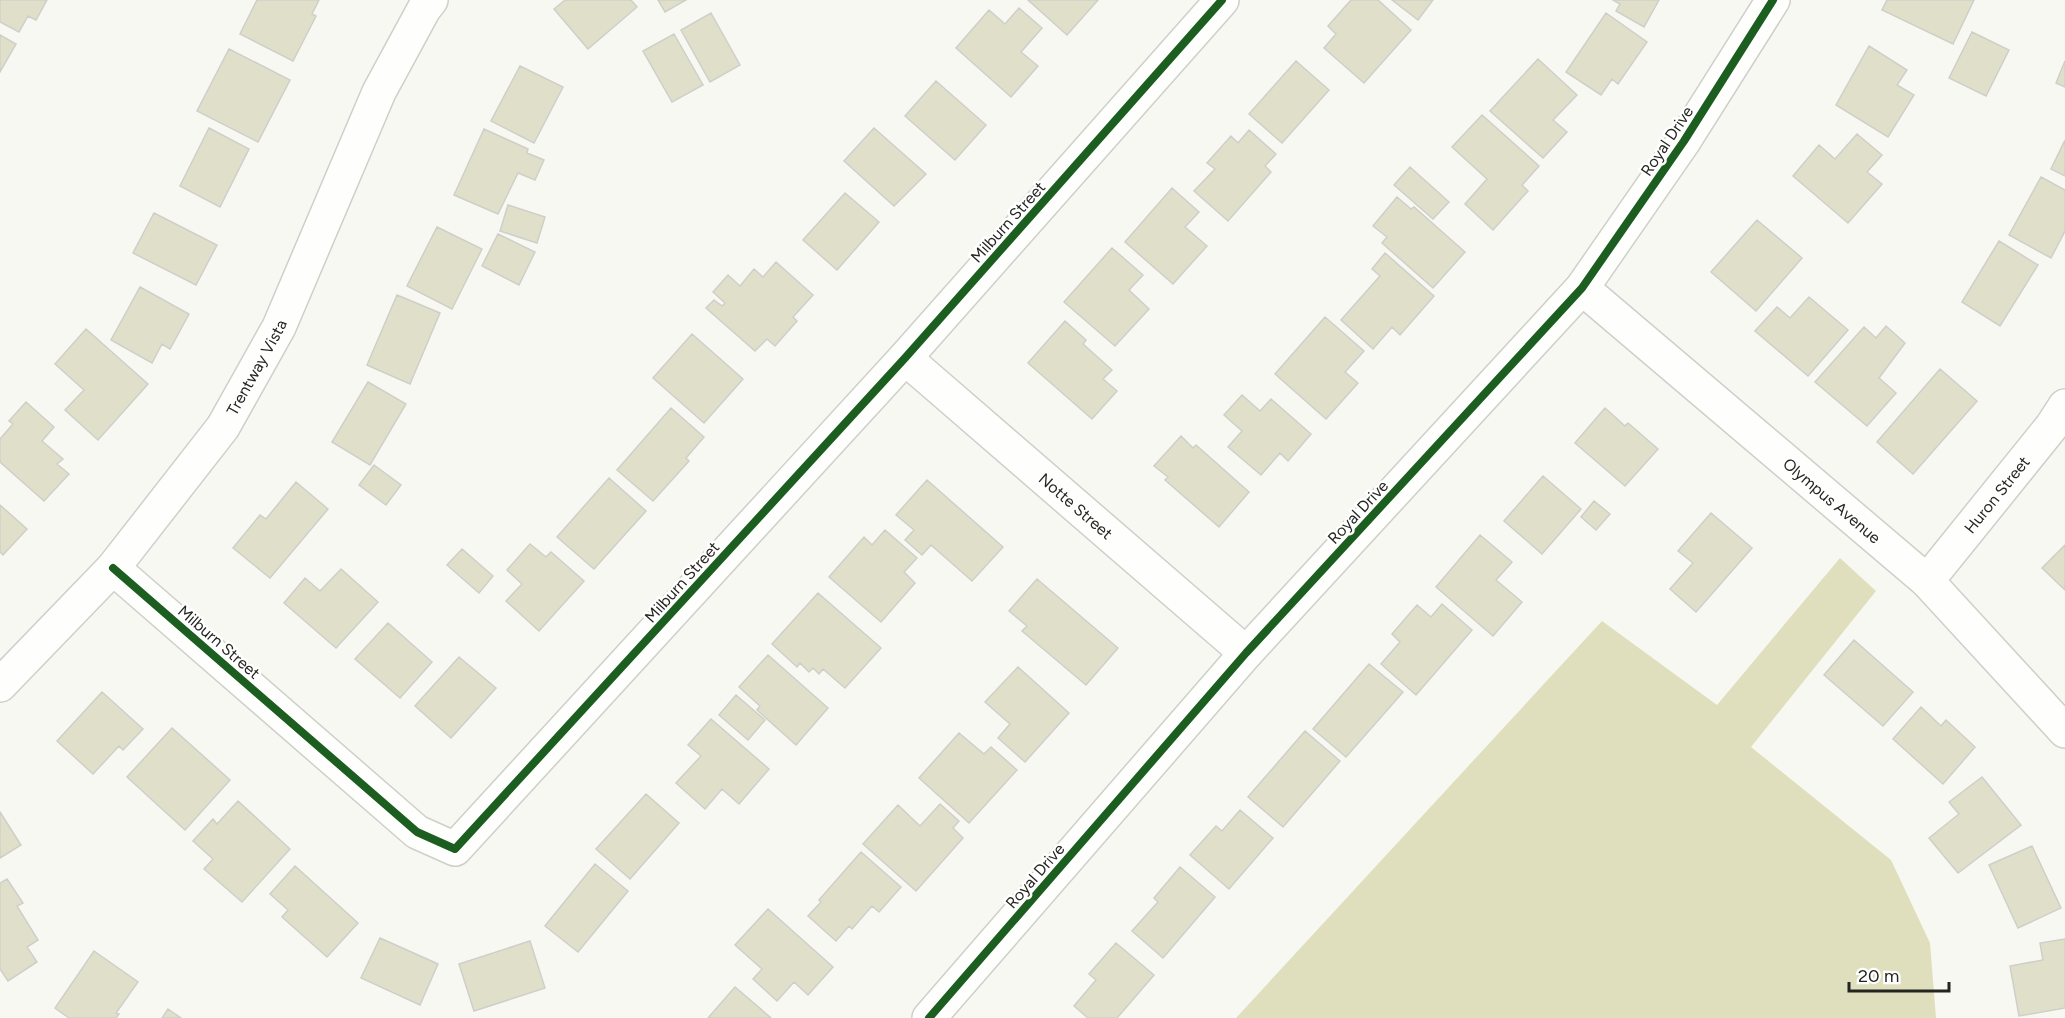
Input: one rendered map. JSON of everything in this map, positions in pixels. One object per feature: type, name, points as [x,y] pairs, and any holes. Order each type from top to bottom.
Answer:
[{"type":"street","name":"Trentway Vista","points":[[0,685],[113,568],[224,427],[279,327],[379,92],[431,0]]},
{"type":"street","name":"Milburn Street","points":[[113,568],[417,832],[456,849],[905,358],[1222,0]]},
{"type":"street","name":"Royal Drive","points":[[929,1018],[1246,653],[1582,288],[1684,141],[1773,0]]},
{"type":"street","name":"Olympus Avenue","points":[[1582,288],[1927,581],[2065,731]]},
{"type":"street","name":"Notte Street","points":[[905,358],[1246,653]]},
{"type":"street","name":"Huron Street","points":[[1927,581],[2052,426],[2065,406]]},
{"type":"green space","points":[[1840,558],[1876,591],[1751,747],[1891,860],[1930,943],[1936,1018],[1236,1018],[1602,621],[1717,705]]},
{"type":"building","points":[[0,0],[47,0],[36,20],[28,16],[19,32],[0,22]]},
{"type":"building","points":[[257,0],[319,0],[312,14],[316,16],[293,61],[240,34]]},
{"type":"building","points":[[565,0],[631,0],[637,7],[588,49],[554,9]]},
{"type":"building","points":[[658,0],[686,0],[665,12]]},
{"type":"building","points":[[1028,0],[1098,0],[1067,35]]},
{"type":"building","points":[[1351,0],[1378,0],[1411,30],[1364,83],[1324,48],[1336,34],[1328,26]]},
{"type":"building","points":[[1392,0],[1433,0],[1418,20]]},
{"type":"building","points":[[1613,0],[1659,0],[1644,27],[1616,11],[1620,4]]},
{"type":"building","points":[[1887,0],[1974,0],[1953,44],[1882,10]]},
{"type":"building","points":[[1019,8],[1042,28],[1021,52],[1038,66],[1011,97],[956,48],[989,10],[1005,24]]},
{"type":"building","points":[[711,13],[740,65],[710,82],[681,30]]},
{"type":"building","points":[[1606,13],[1647,42],[1618,84],[1612,79],[1601,95],[1566,72]]},
{"type":"building","points":[[1972,32],[2009,50],[1986,96],[1949,78]]},
{"type":"building","points":[[674,34],[703,85],[672,102],[643,51]]},
{"type":"building","points":[[0,35],[16,44],[0,72]]},
{"type":"building","points":[[1869,46],[1907,70],[1897,85],[1914,95],[1888,137],[1836,105]]},
{"type":"building","points":[[229,49],[290,80],[258,142],[197,111]]},
{"type":"building","points":[[1538,59],[1577,95],[1553,120],[1567,132],[1543,158],[1490,111]]},
{"type":"building","points":[[1296,61],[1329,90],[1282,143],[1249,114]]},
{"type":"building","points":[[2065,61],[2065,87],[2056,83]]},
{"type":"building","points":[[520,66],[563,87],[534,143],[491,121]]},
{"type":"building","points":[[936,81],[986,125],[955,160],[905,116]]},
{"type":"building","points":[[1482,115],[1539,166],[1522,185],[1528,191],[1493,230],[1465,204],[1487,179],[1452,147]]},
{"type":"building","points":[[209,128],[249,149],[220,207],[180,186]]},
{"type":"building","points":[[874,128],[926,174],[894,206],[844,161]]},
{"type":"building","points":[[484,129],[528,149],[527,153],[544,160],[535,180],[518,173],[498,214],[454,195]]},
{"type":"building","points":[[1249,130],[1276,154],[1265,166],[1271,172],[1228,221],[1194,191],[1215,169],[1207,163],[1231,136],[1238,143]]},
{"type":"building","points":[[1857,134],[1882,155],[1867,172],[1882,184],[1848,223],[1793,176],[1819,145],[1835,159]]},
{"type":"building","points":[[2065,140],[2065,176],[2051,169]]},
{"type":"building","points":[[1410,167],[1449,202],[1433,219],[1394,185]]},
{"type":"building","points":[[2041,177],[2065,190],[2065,231],[2051,258],[2009,235]]},
{"type":"building","points":[[1172,188],[1199,212],[1185,227],[1207,246],[1173,284],[1125,242]]},
{"type":"building","points":[[845,193],[879,222],[837,270],[803,240]]},
{"type":"building","points":[[1397,197],[1411,209],[1414,207],[1465,252],[1433,288],[1382,243],[1387,237],[1373,226]]},
{"type":"building","points":[[508,205],[545,217],[537,243],[500,231]]},
{"type":"building","points":[[154,213],[217,245],[196,285],[133,253]]},
{"type":"building","points":[[1757,220],[1802,258],[1756,311],[1711,272]]},
{"type":"building","points":[[437,227],[482,249],[452,309],[407,286]]},
{"type":"building","points":[[498,234],[535,252],[519,285],[482,266]]},
{"type":"building","points":[[1999,241],[2038,265],[2000,326],[1962,302]]},
{"type":"building","points":[[1112,248],[1143,275],[1129,290],[1149,309],[1115,346],[1064,302]]},
{"type":"building","points":[[1385,253],[1434,296],[1400,335],[1392,327],[1373,349],[1341,320],[1380,276],[1372,269]]},
{"type":"building","points":[[776,262],[813,295],[793,317],[797,321],[775,346],[767,339],[755,351],[706,308],[714,300],[722,306],[725,303],[713,292],[728,275],[740,286],[754,269],[763,277]]},
{"type":"building","points":[[140,287],[189,314],[170,349],[162,344],[152,363],[111,340]]},
{"type":"building","points":[[397,295],[440,313],[410,384],[367,365]]},
{"type":"building","points":[[1809,297],[1848,330],[1808,376],[1755,331],[1777,307],[1790,318]]},
{"type":"building","points":[[1325,317],[1364,351],[1345,372],[1358,383],[1326,419],[1275,374]]},
{"type":"building","points":[[1065,321],[1086,340],[1083,344],[1112,370],[1103,379],[1117,391],[1092,419],[1028,363]]},
{"type":"building","points":[[1886,326],[1905,343],[1879,378],[1896,393],[1867,426],[1815,382],[1864,327],[1876,338]]},
{"type":"building","points":[[86,329],[148,384],[98,440],[65,410],[84,390],[55,364]]},
{"type":"building","points":[[692,334],[743,379],[704,423],[653,378]]},
{"type":"building","points":[[1940,369],[1977,401],[1913,474],[1877,442]]},
{"type":"building","points":[[368,382],[406,404],[370,465],[332,442]]},
{"type":"building","points":[[1242,395],[1260,411],[1271,399],[1311,434],[1288,461],[1280,453],[1261,475],[1228,447],[1242,431],[1224,415]]},
{"type":"building","points":[[26,402],[54,427],[42,441],[63,459],[57,464],[69,474],[44,501],[0,462],[0,439],[13,424],[9,421]]},
{"type":"building","points":[[671,408],[704,437],[686,458],[689,461],[653,501],[617,470]]},
{"type":"building","points":[[1605,408],[1625,426],[1628,423],[1658,449],[1625,486],[1575,443]]},
{"type":"building","points":[[1181,436],[1193,448],[1196,445],[1249,492],[1219,527],[1165,480],[1168,477],[1154,466]]},
{"type":"building","points":[[374,465],[401,485],[386,505],[359,485]]},
{"type":"building","points":[[1543,476],[1581,509],[1542,554],[1504,521]]},
{"type":"building","points":[[609,478],[646,511],[594,569],[557,537]]},
{"type":"building","points":[[927,480],[1003,547],[972,581],[931,545],[922,555],[905,540],[914,530],[896,515]]},
{"type":"building","points":[[296,482],[328,509],[270,578],[233,548],[260,515],[266,519]]},
{"type":"building","points":[[1594,501],[1610,514],[1596,530],[1581,517]]},
{"type":"building","points":[[0,505],[27,529],[3,555],[0,552]]},
{"type":"building","points":[[1711,513],[1752,548],[1696,612],[1670,589],[1693,563],[1678,551]]},
{"type":"building","points":[[885,530],[917,558],[904,572],[915,583],[881,622],[829,577],[864,537],[872,545]]},
{"type":"building","points":[[1480,535],[1512,562],[1496,580],[1522,602],[1493,636],[1436,587]]},
{"type":"building","points":[[530,544],[546,557],[551,552],[584,581],[539,631],[506,601],[522,584],[507,570]]},
{"type":"building","points":[[2065,545],[2065,590],[2042,568]]},
{"type":"building","points":[[462,549],[493,576],[479,593],[447,565]]},
{"type":"building","points":[[341,569],[378,602],[336,648],[284,603],[305,578],[320,591]]},
{"type":"building","points":[[1037,579],[1118,648],[1086,685],[1022,631],[1027,626],[1009,611]]},
{"type":"building","points":[[818,593],[881,648],[845,688],[823,669],[819,674],[813,668],[809,672],[800,663],[797,667],[772,644]]},
{"type":"building","points":[[1442,604],[1472,630],[1416,695],[1381,664],[1400,642],[1392,634],[1417,605],[1431,617]]},
{"type":"building","points":[[388,623],[432,662],[400,698],[355,659]]},
{"type":"building","points":[[1854,640],[1913,692],[1883,726],[1824,675]]},
{"type":"building","points":[[768,655],[828,708],[796,745],[757,710],[760,706],[739,687]]},
{"type":"building","points":[[459,657],[496,688],[451,738],[415,706]]},
{"type":"building","points":[[1369,664],[1403,692],[1346,757],[1313,729]]},
{"type":"building","points":[[1018,667],[1069,713],[1025,762],[998,738],[1010,724],[985,702]]},
{"type":"building","points":[[102,692],[143,729],[123,750],[119,746],[93,774],[57,741]]},
{"type":"building","points":[[736,695],[765,720],[748,740],[719,715]]},
{"type":"building","points":[[1921,707],[1941,726],[1946,720],[1975,747],[1943,784],[1893,739]]},
{"type":"building","points":[[711,719],[769,769],[739,804],[722,789],[705,809],[676,783],[701,756],[688,745]]},
{"type":"building","points":[[172,728],[230,780],[185,830],[127,777]]},
{"type":"building","points":[[1305,731],[1340,761],[1283,827],[1248,797]]},
{"type":"building","points":[[959,733],[984,754],[991,747],[1017,770],[969,823],[919,778]]},
{"type":"building","points":[[1982,777],[2021,825],[1958,873],[1929,838],[1959,814],[1949,802]]},
{"type":"building","points":[[646,794],[679,823],[630,879],[596,849]]},
{"type":"building","points":[[238,801],[290,849],[242,902],[204,869],[213,859],[193,841],[213,819],[217,824]]},
{"type":"building","points":[[940,804],[959,821],[953,828],[963,838],[916,891],[863,844],[898,805],[920,826]]},
{"type":"building","points":[[1240,810],[1273,838],[1229,889],[1190,855],[1216,826],[1222,831]]},
{"type":"building","points":[[0,812],[21,845],[0,858]]},
{"type":"building","points":[[2032,846],[2061,908],[2018,928],[1989,865]]},
{"type":"building","points":[[861,852],[901,887],[879,912],[872,906],[852,929],[849,926],[836,941],[808,916]]},
{"type":"building","points":[[595,864],[628,891],[578,952],[545,926]]},
{"type":"building","points":[[295,866],[358,923],[327,957],[282,917],[288,910],[270,894]]},
{"type":"building","points":[[1180,867],[1215,897],[1163,958],[1132,931],[1158,902],[1154,898]]},
{"type":"building","points":[[7,879],[23,903],[17,906],[38,940],[27,947],[37,962],[8,981],[0,969],[0,883]]},
{"type":"building","points":[[768,909],[833,967],[808,995],[794,982],[777,1001],[753,979],[762,969],[735,945]]},
{"type":"building","points":[[380,938],[438,964],[420,1005],[361,978]]},
{"type":"building","points":[[2065,939],[2065,1008],[2019,1016],[2010,966],[2043,960],[2040,943]]},
{"type":"building","points":[[530,941],[545,988],[474,1011],[459,964]]},
{"type":"building","points":[[1116,943],[1154,975],[1117,1018],[1088,1018],[1074,1006],[1096,980],[1089,974]]},
{"type":"building","points":[[94,951],[138,982],[116,1013],[119,1014],[116,1018],[69,1018],[55,1008]]},
{"type":"building","points":[[735,987],[770,1017],[771,1018],[708,1018]]},
{"type":"building","points":[[168,1009],[181,1018],[162,1018]]},
{"type":"cycle path","points":[[113,568],[417,832],[455,849],[905,358],[1222,0]]},
{"type":"cycle path","points":[[929,1018],[1246,653],[1582,288],[1684,141],[1773,0]]}]
